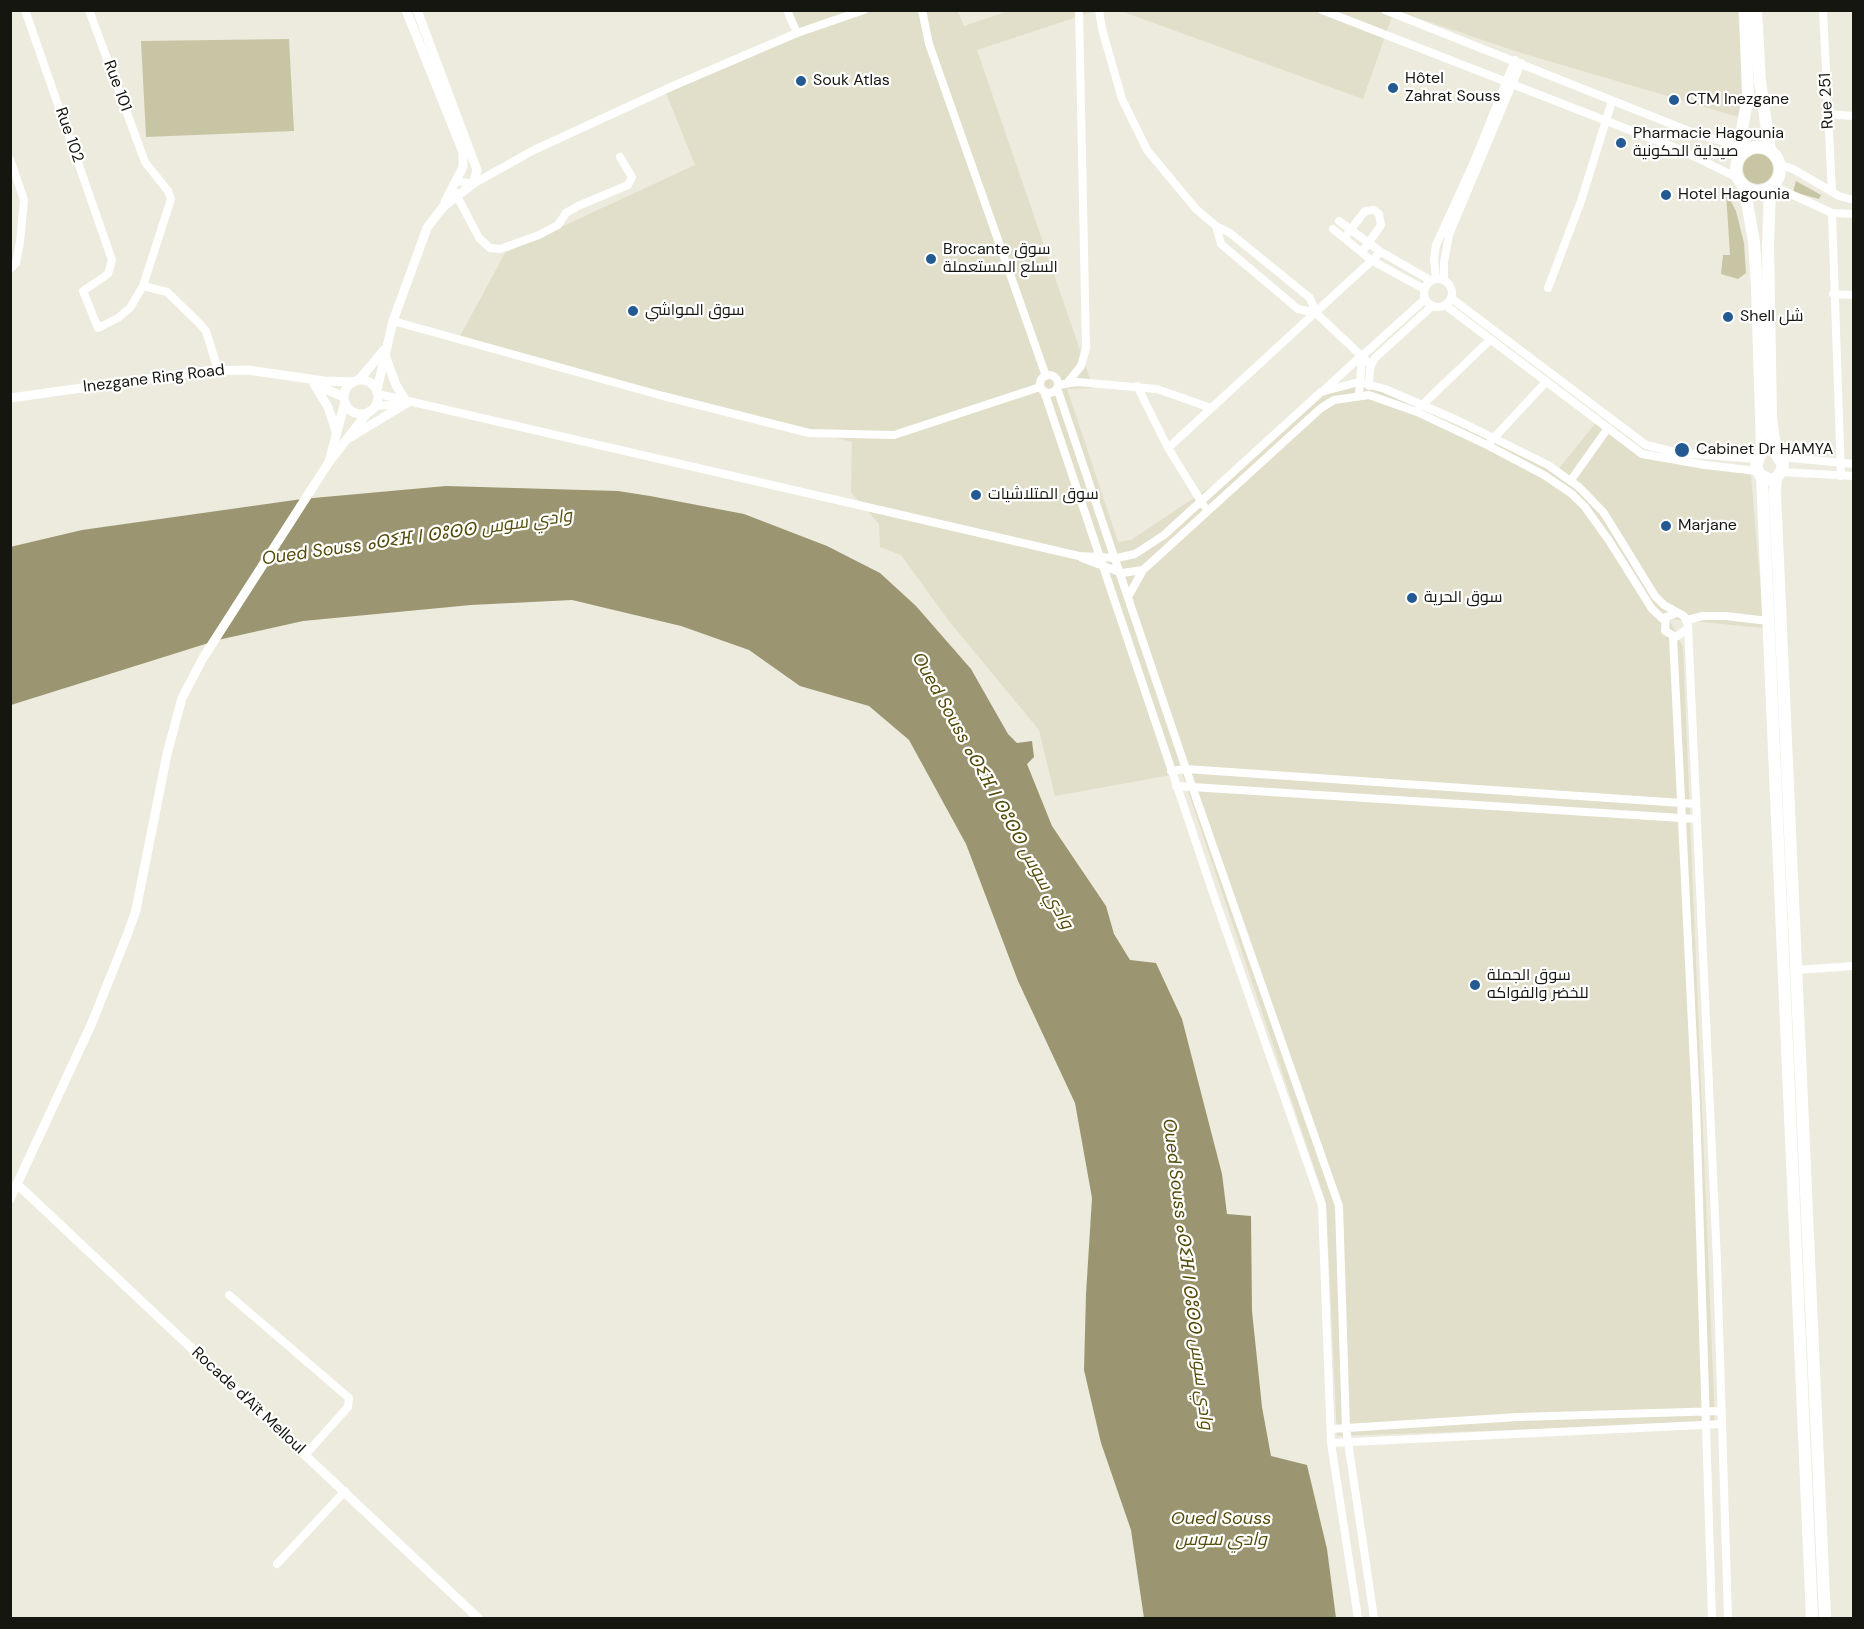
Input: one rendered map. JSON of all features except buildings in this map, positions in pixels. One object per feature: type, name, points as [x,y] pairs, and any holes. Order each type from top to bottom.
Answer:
[{"type":"main road","points":[[1745,10],[1748,104],[1742,130],[1746,151]]},
{"type":"main road","points":[[1756,10],[1760,81],[1770,151],[1779,164],[1779,176],[1772,187],[1767,244],[1769,362],[1771,417],[1778,455],[1783,464],[1779,475],[1796,970],[1825,1618]]},
{"type":"main road","points":[[1770,151],[1758,147],[1746,151],[1737,166],[1754,242],[1757,287],[1759,466],[1768,621],[1812,1618]]},
{"type":"main road","points":[[1741,182],[1757,191],[1772,187]]},
{"type":"main road","points":[[1759,466],[1770,452],[1778,455]]},
{"type":"main road","points":[[1759,466],[1779,475]]},
{"type":"street","name":"Rue 102","points":[[25,10],[112,260],[108,274],[83,291],[96,326],[101,327],[124,313],[143,286]]},
{"type":"street","name":"Rue 101","points":[[89,10],[145,162],[168,191],[171,200],[143,286]]},
{"type":"street","points":[[10,1199],[91,1025],[128,933],[136,909],[167,754],[179,709],[203,658],[307,495],[346,439],[372,409],[393,321],[427,228],[455,188],[463,167],[463,152],[406,10]]},
{"type":"street","points":[[417,10],[477,170],[473,184]]},
{"type":"street","points":[[787,10],[797,33]]},
{"type":"street","points":[[455,188],[473,184],[487,174],[655,94],[797,33],[864,10]]},
{"type":"street","points":[[922,10],[929,44],[1046,376]]},
{"type":"street","points":[[1068,382],[1081,366],[1086,348],[1079,10]]},
{"type":"street","points":[[1099,10],[1102,29],[1122,99],[1148,150],[1196,209],[1216,226],[1230,233],[1310,298],[1316,313],[1371,365]]},
{"type":"street","points":[[1322,10],[1691,154],[1741,182]]},
{"type":"street","points":[[1385,10],[1518,61],[1699,135],[1733,144],[1746,151]]},
{"type":"street","name":"Rue 251","points":[[1823,10],[1832,192]]},
{"type":"street","points":[[1424,289],[1437,279],[1444,262],[1449,235],[1518,61]]},
{"type":"street","points":[[1548,288],[1581,201],[1612,100]]},
{"type":"street","points":[[1827,114],[1854,116]]},
{"type":"street","points":[[455,188],[479,238],[490,248],[500,249],[539,235],[558,225],[566,213],[578,206],[628,185],[632,177],[620,157]]},
{"type":"street","points":[[10,159],[24,200],[20,242],[11,268]]},
{"type":"street","points":[[1779,164],[1795,170],[1832,192],[1854,200]]},
{"type":"street","points":[[463,167],[487,174]]},
{"type":"street","points":[[1772,187],[1832,213],[1854,214]]},
{"type":"street","points":[[1344,238],[1365,211],[1377,212],[1381,218],[1381,225],[1362,252]]},
{"type":"street","points":[[1832,213],[1841,476]]},
{"type":"street","points":[[1339,221],[1381,252],[1437,279],[1452,289],[1451,298],[1445,305]]},
{"type":"street","points":[[1216,226],[1221,244],[1298,309],[1316,313]]},
{"type":"street","points":[[1333,229],[1371,260],[1424,289]]},
{"type":"street","points":[[1168,448],[1381,252]]},
{"type":"street","points":[[143,286],[166,292],[176,298],[206,331],[218,370]]},
{"type":"street","points":[[1424,289],[1425,299],[1432,306]]},
{"type":"street","points":[[1833,294],[1854,295]]},
{"type":"street","points":[[1451,298],[1646,446],[1759,466]]},
{"type":"street","points":[[356,381],[368,382],[377,392],[408,403],[1079,556],[1116,558],[1135,554],[1164,535],[1425,299]]},
{"type":"street","points":[[1369,395],[1371,365],[1379,353],[1432,306],[1445,305],[1545,383],[1648,456],[1759,466]]},
{"type":"street","points":[[393,321],[663,396],[809,433],[894,435],[1042,389],[1052,393],[1058,386],[1068,382],[1158,389],[1211,408]]},
{"type":"street","points":[[1417,412],[1422,404],[1490,340]]},
{"type":"street","points":[[329,462],[347,388],[385,351]]},
{"type":"street","points":[[385,351],[396,385],[408,403]]},
{"type":"street","points":[[1359,395],[1362,356]]},
{"type":"street","name":"Inezgane Ring Road","points":[[10,398],[218,370],[248,370],[298,377],[356,381]]},
{"type":"street","points":[[1358,1618],[1331,1443],[1322,1205],[1176,786],[1101,557],[1042,389],[1041,380],[1046,376],[1055,377],[1192,787],[1339,1206],[1347,1442],[1374,1618]]},
{"type":"street","name":"Inezgane Ring Road","points":[[298,377],[345,400]]},
{"type":"street","points":[[1321,392],[1359,382],[1369,383],[1422,404],[1493,438],[1571,480],[1604,513],[1655,596],[1687,620],[1703,616],[1726,616],[1768,621]]},
{"type":"street","points":[[1487,445],[1545,383]]},
{"type":"street","points":[[314,384],[328,407],[336,431]]},
{"type":"street","points":[[1137,386],[1168,448],[1208,510]]},
{"type":"street","points":[[1129,595],[1143,570],[1321,408],[1334,400],[1369,395],[1417,412],[1487,445],[1556,483],[1585,507],[1652,609],[1664,620],[1665,631],[1673,637],[1683,635],[1687,629]]},
{"type":"street","points":[[345,400],[354,413],[408,403]]},
{"type":"street","points":[[346,439],[408,403]]},
{"type":"street","points":[[1571,480],[1608,428]]},
{"type":"street","points":[[1778,455],[1854,464]]},
{"type":"street","points":[[1779,475],[1854,476]]},
{"type":"street","points":[[1079,556],[1122,573],[1143,570]]},
{"type":"street","points":[[1664,620],[1669,614],[1677,613]]},
{"type":"street","points":[[1687,620],[1722,1411],[1728,1618]]},
{"type":"street","points":[[1673,637],[1683,818],[1708,1411],[1712,1618]]},
{"type":"street","points":[[1171,771],[1186,769],[1696,804]]},
{"type":"street","points":[[1176,786],[1696,819]]},
{"type":"street","points":[[1496,806],[1498,791]]},
{"type":"street","points":[[1508,792],[1508,806]]},
{"type":"street","points":[[1796,970],[1854,966]]},
{"type":"street","name":"Rocade d'Aït Melloul","points":[[16,1184],[478,1618]]},
{"type":"street","points":[[229,1295],[349,1398],[348,1407],[306,1454]]},
{"type":"street","points":[[1330,1428],[1518,1417],[1722,1411]]},
{"type":"street","points":[[1331,1443],[1722,1424]]},
{"type":"street","points":[[277,1564],[345,1491]]},
{"type":"shaded area","points":[[784,11],[958,11],[964,26],[1008,11],[1095,11],[977,50],[1093,388],[1067,389],[1118,542],[1131,540],[1227,476],[1322,396],[1360,382],[1557,471],[1599,419],[1646,453],[1747,470],[1751,475],[1764,628],[1669,619],[1683,647],[1715,1423],[1337,1436],[1326,1203],[1182,773],[1055,796],[1039,730],[949,621],[901,555],[880,547],[879,524],[851,492],[852,442],[459,338],[505,253],[695,165],[666,93],[794,35]]},
{"type":"shaded area","points":[[1121,11],[1394,11],[1363,99]]},
{"type":"shaded area","points":[[1397,11],[1738,11],[1744,103],[1742,118],[1518,52]]},
{"type":"shaded area","points":[[289,39],[294,131],[146,137],[141,41]]},
{"type":"shaded area","points":[[1758,154],[1769,158],[1773,169],[1769,180],[1758,184],[1747,180],[1743,169],[1747,158]]},
{"type":"shaded area","points":[[1796,181],[1821,195],[1819,199],[1793,192]]},
{"type":"shaded area","points":[[1726,192],[1736,211],[1744,243],[1746,273],[1738,279],[1721,274],[1723,255],[1730,255]]},
{"type":"water","name":"Oued Souss وادي سوس","points":[[446,486],[618,491],[650,496],[744,514],[827,546],[880,573],[916,606],[971,669],[1008,734],[1017,743],[1032,741],[1034,757],[1027,764],[1052,826],[1106,906],[1114,934],[1130,960],[1156,963],[1182,1019],[1222,1174],[1227,1214],[1251,1216],[1252,1311],[1262,1407],[1271,1456],[1307,1465],[1327,1549],[1336,1618],[1144,1618],[1131,1530],[1101,1443],[1084,1370],[1092,1198],[1075,1103],[1018,981],[966,844],[909,740],[869,706],[800,686],[749,650],[681,626],[572,600],[471,605],[303,621],[218,640],[11,705],[10,547],[82,530],[302,499]]},
{"type":"place","name":"Souk Atlas","points":[[801,81]]},
{"type":"place","name":"Hôtel Zahrat Souss","points":[[1393,88]]},
{"type":"place","name":"CTM Inezgane","points":[[1674,100]]},
{"type":"place","name":"Pharmacie Hagounia صيدلية الحكونية","points":[[1621,143]]},
{"type":"place","name":"Hotel Hagounia","points":[[1666,195]]},
{"type":"place","name":"Brocante سوق السلع المستعملة","points":[[931,259]]},
{"type":"place","name":"سوق المواشي","points":[[633,311]]},
{"type":"place","name":"Shell شل","points":[[1728,317]]},
{"type":"place","name":"Cabinet Dr HAMYA","points":[[1682,450]]},
{"type":"place","name":"سوق المتلاشيات","points":[[976,495]]},
{"type":"place","name":"Marjane","points":[[1666,526]]},
{"type":"place","name":"سوق الحرية","points":[[1412,598]]},
{"type":"place","name":"سوق الجملة للخضر والفواكه","points":[[1475,985]]},
{"type":"water label","name":"Oued Souss ⴰⵙⵉⴼ ⵏ ⵙⵓⵙⵙ وادي سوس","points":[[417,538]]},
{"type":"water label","name":"Oued Souss ⴰⵙⵉⴼ ⵏ ⵙⵓⵙⵙ وادي سوس","points":[[992,791]]},
{"type":"water label","name":"Oued Souss ⴰⵙⵉⴼ ⵏ ⵙⵓⵙⵙ وادي سوس","points":[[1187,1274]]}]
